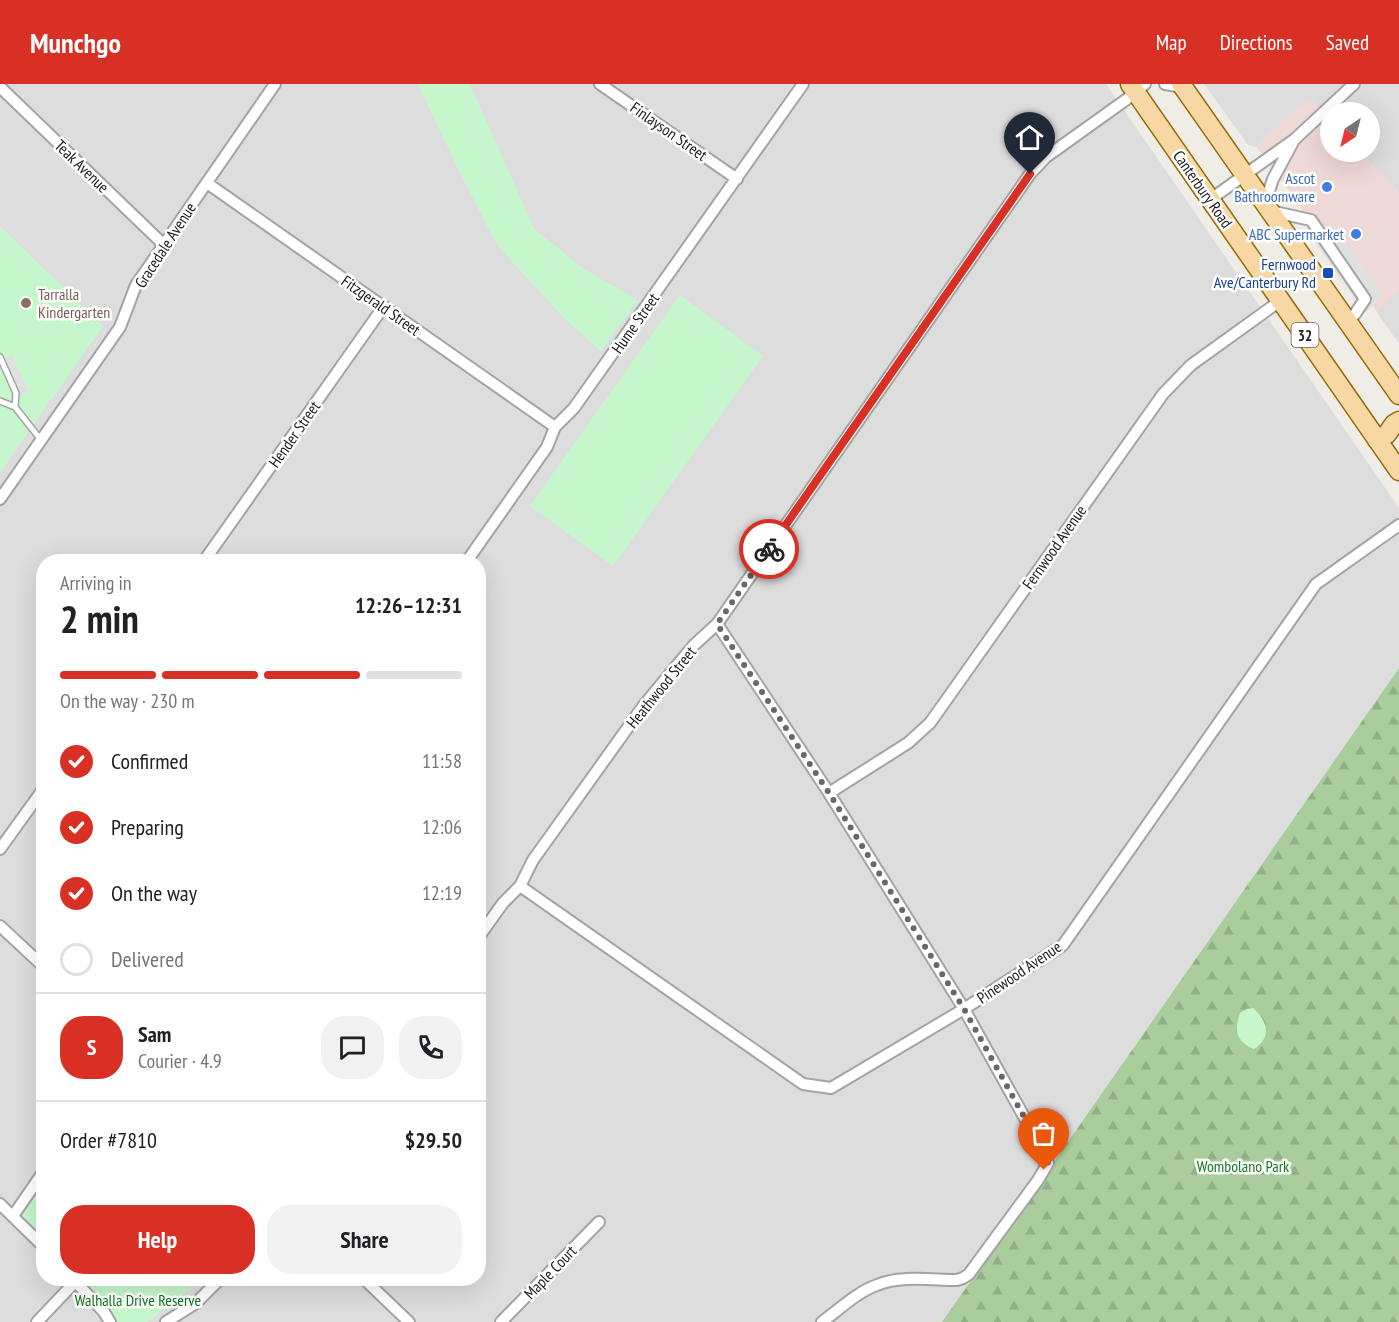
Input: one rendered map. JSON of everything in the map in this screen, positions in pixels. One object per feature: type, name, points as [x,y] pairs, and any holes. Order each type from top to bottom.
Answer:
[{"type":"main road","name":"32","points":[[1176,85],[1245,174],[1399,395]]},
{"type":"main road","name":"Canterbury Road","points":[[1137,87],[1280,301],[1399,471]]},
{"type":"main road","points":[[1377,440],[1387,434],[1399,421]]},
{"type":"street","name":"Gracedale Avenue","points":[[0,499],[120,327],[136,285],[274,84]]},
{"type":"street","name":"Finlayson Street","points":[[600,84],[737,179]]},
{"type":"street","name":"Hume Street","points":[[472,554],[547,447],[555,427],[574,408],[803,84]]},
{"type":"street","points":[[1211,199],[1295,140],[1354,84]]},
{"type":"street","name":"Teak Avenue","points":[[0,87],[163,244]]},
{"type":"street","name":"Heathwood Street","points":[[486,927],[503,903],[520,886],[533,860],[644,705],[694,645],[717,624],[1030,174],[1046,157],[1137,87]]},
{"type":"street","points":[[1295,140],[1273,179],[1267,207],[1311,220],[1365,299],[1355,314],[1346,321]]},
{"type":"street","name":"Fitzgerald Street","points":[[207,183],[555,427]]},
{"type":"street","name":"Fernwood Avenue","points":[[829,793],[908,743],[930,723],[1163,394],[1191,365],[1280,301]]},
{"type":"street","name":"Hender Street","points":[[209,554],[384,306]]},
{"type":"street","name":"Pinewood Avenue","points":[[520,886],[803,1084],[831,1089],[964,1009],[1063,945],[1316,584],[1399,525]]},
{"type":"street","points":[[717,624],[829,793],[964,1009],[1048,1163],[969,1274],[957,1280],[894,1280],[878,1284],[822,1322]]},
{"type":"street","points":[[0,849],[36,799]]},
{"type":"street","points":[[0,926],[36,960]]},
{"type":"street","points":[[13,1216],[36,1183]]},
{"type":"street","points":[[0,1204],[36,1239]]},
{"type":"street","name":"Maple Court","points":[[501,1322],[599,1222]]},
{"type":"street","points":[[36,1322],[69,1286]]},
{"type":"street","points":[[80,1286],[104,1312],[110,1322]]},
{"type":"street","points":[[166,1322],[196,1304],[213,1286]]},
{"type":"street","points":[[371,1286],[409,1322]]},
{"type":"lane","points":[[0,357],[16,393],[15,407]]},
{"type":"lane","points":[[0,401],[15,407],[41,440]]},
{"type":"shaded area","points":[[0,84],[1106,84],[1399,508],[1399,668],[942,1322],[0,1322],[0,472],[102,326],[0,227]]},
{"type":"shaded area","points":[[1204,84],[1399,84],[1399,194],[1370,162],[1380,162],[1380,102],[1320,102],[1320,110],[1309,98],[1257,147],[1248,145]]},
{"type":"shaded area","points":[[1309,98],[1320,110],[1320,162],[1370,162],[1396,189],[1399,194],[1399,290],[1376,311],[1257,147]]},
{"type":"shaded area","points":[[1317,224],[1326,237],[1341,235],[1383,296],[1365,313],[1307,231]]},
{"type":"shaded area","points":[[1399,290],[1399,344],[1376,311]]},
{"type":"shaded area","points":[[12,355],[29,392],[20,396],[3,358]]},
{"type":"green space","points":[[418,84],[470,84],[534,229],[584,269],[638,300],[601,351],[563,317],[497,245]]},
{"type":"green space","points":[[0,227],[103,326],[0,472]]},
{"type":"green space","points":[[680,295],[763,356],[613,566],[530,506]]},
{"type":"green space","name":"Wombolano Park","points":[[1399,668],[1399,1322],[942,1322]]},
{"type":"green space","points":[[1253,1008],[1262,1018],[1266,1029],[1264,1040],[1254,1049],[1243,1043],[1237,1030],[1240,1013]]},
{"type":"green space","points":[[36,1194],[36,1232],[22,1215]]},
{"type":"green space","name":"Walhalla Drive Reserve","points":[[85,1286],[194,1286],[147,1322],[118,1322]]},
{"type":"way so far","points":[[769,549],[717,624],[829,793],[964,1009],[1047,1158],[1048,1163],[1044,1170]]},
{"type":"place","name":"Ascot Bathroomware","points":[[1327,187]]},
{"type":"place","name":"ABC Supermarket","points":[[1356,234]]},
{"type":"place","name":"Fernwood Ave/Canterbury Rd","points":[[1328,273]]},
{"type":"place","name":"Tarralla Kindergarten","points":[[26,303]]},
{"type":"route","points":[[769,549],[1030,174]]}]
